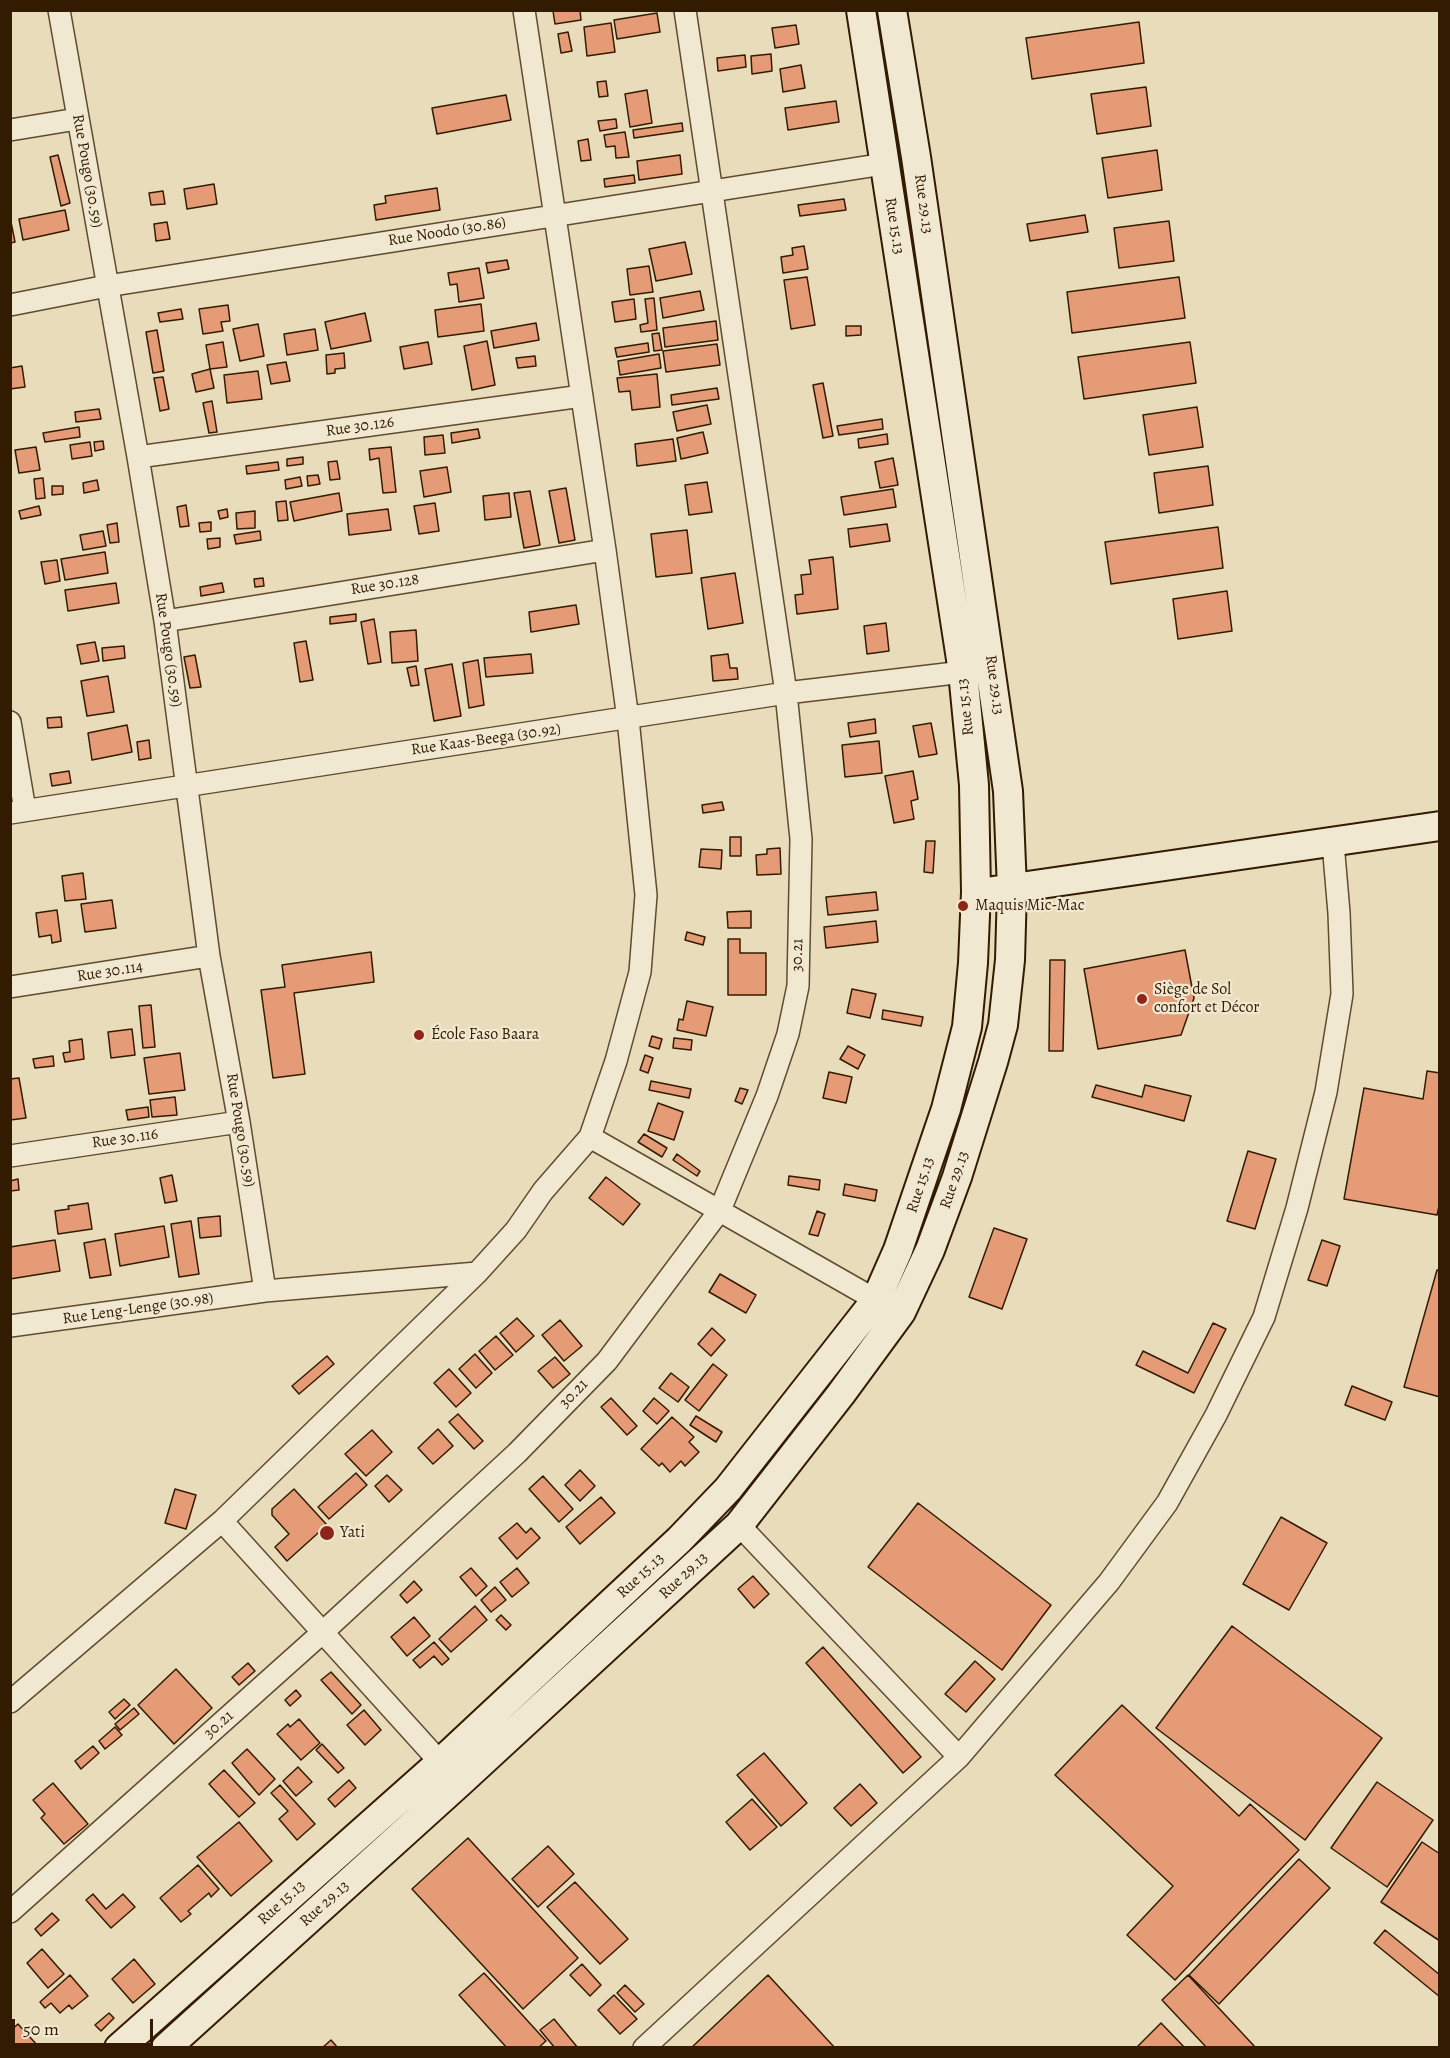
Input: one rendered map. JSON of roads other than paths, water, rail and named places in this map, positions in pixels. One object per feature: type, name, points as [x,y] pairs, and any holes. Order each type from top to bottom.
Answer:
[{"type":"main road","name":"Rue 15.13","points":[[119,2048],[441,1762],[679,1540],[728,1489],[876,1299],[898,1250],[946,1109],[967,1027],[976,892],[974,785],[963,672],[861,10]]},
{"type":"main road","name":"Rue 29.13","points":[[166,2048],[459,1784],[739,1525],[841,1394],[901,1312],[921,1272],[957,1177],[1003,1025],[1010,960],[1012,889],[1008,791],[892,10]]},
{"type":"main road","points":[[976,892],[1012,889],[1440,826]]},
{"type":"street","name":"Rue Pougo (30.59)","points":[[58,10],[165,621],[209,956],[239,1122],[265,1291]]},
{"type":"street","points":[[10,1702],[222,1521],[477,1273],[516,1230],[543,1191],[590,1137],[616,1061],[640,972],[646,895],[628,719],[605,550],[524,10]]},
{"type":"street","name":"30.21","points":[[10,1912],[323,1632],[517,1453],[607,1360],[720,1210],[767,1096],[788,1034],[798,986],[801,839],[786,693],[685,10]]},
{"type":"street","points":[[10,130],[77,119]]},
{"type":"street","name":"Rue Noodo (30.86)","points":[[10,304],[107,286],[884,164]]},
{"type":"street","name":"Rue 30.126","points":[[138,457],[582,396]]},
{"type":"street","name":"Rue 30.128","points":[[165,621],[605,550]]},
{"type":"street","name":"Rue Kaas-Beega (30.92)","points":[[18,811],[786,693],[963,672]]},
{"type":"street","points":[[10,722],[18,811]]},
{"type":"street","points":[[644,2048],[959,1757],[1108,1582],[1167,1503],[1216,1415],[1264,1317],[1297,1208],[1326,1092],[1342,994],[1339,913],[1333,843]]},
{"type":"street","name":"Rue 30.114","points":[[10,987],[209,956]]},
{"type":"street","name":"Rue 30.116","points":[[10,1156],[239,1122]]},
{"type":"street","points":[[590,1137],[876,1299]]},
{"type":"street","name":"Rue Leng-Lenge (30.98)","points":[[10,1326],[265,1291],[477,1273]]},
{"type":"street","points":[[222,1521],[459,1784]]},
{"type":"street","points":[[739,1525],[959,1757]]},
{"type":"place","name":"Maquis Mic-Mac","points":[[963,906]]},
{"type":"place","name":"Siège de Sol confort et Décor","points":[[1142,999]]},
{"type":"place","name":"École Faso Baara","points":[[419,1035]]},
{"type":"place","name":"Yati","points":[[327,1533]]}]
